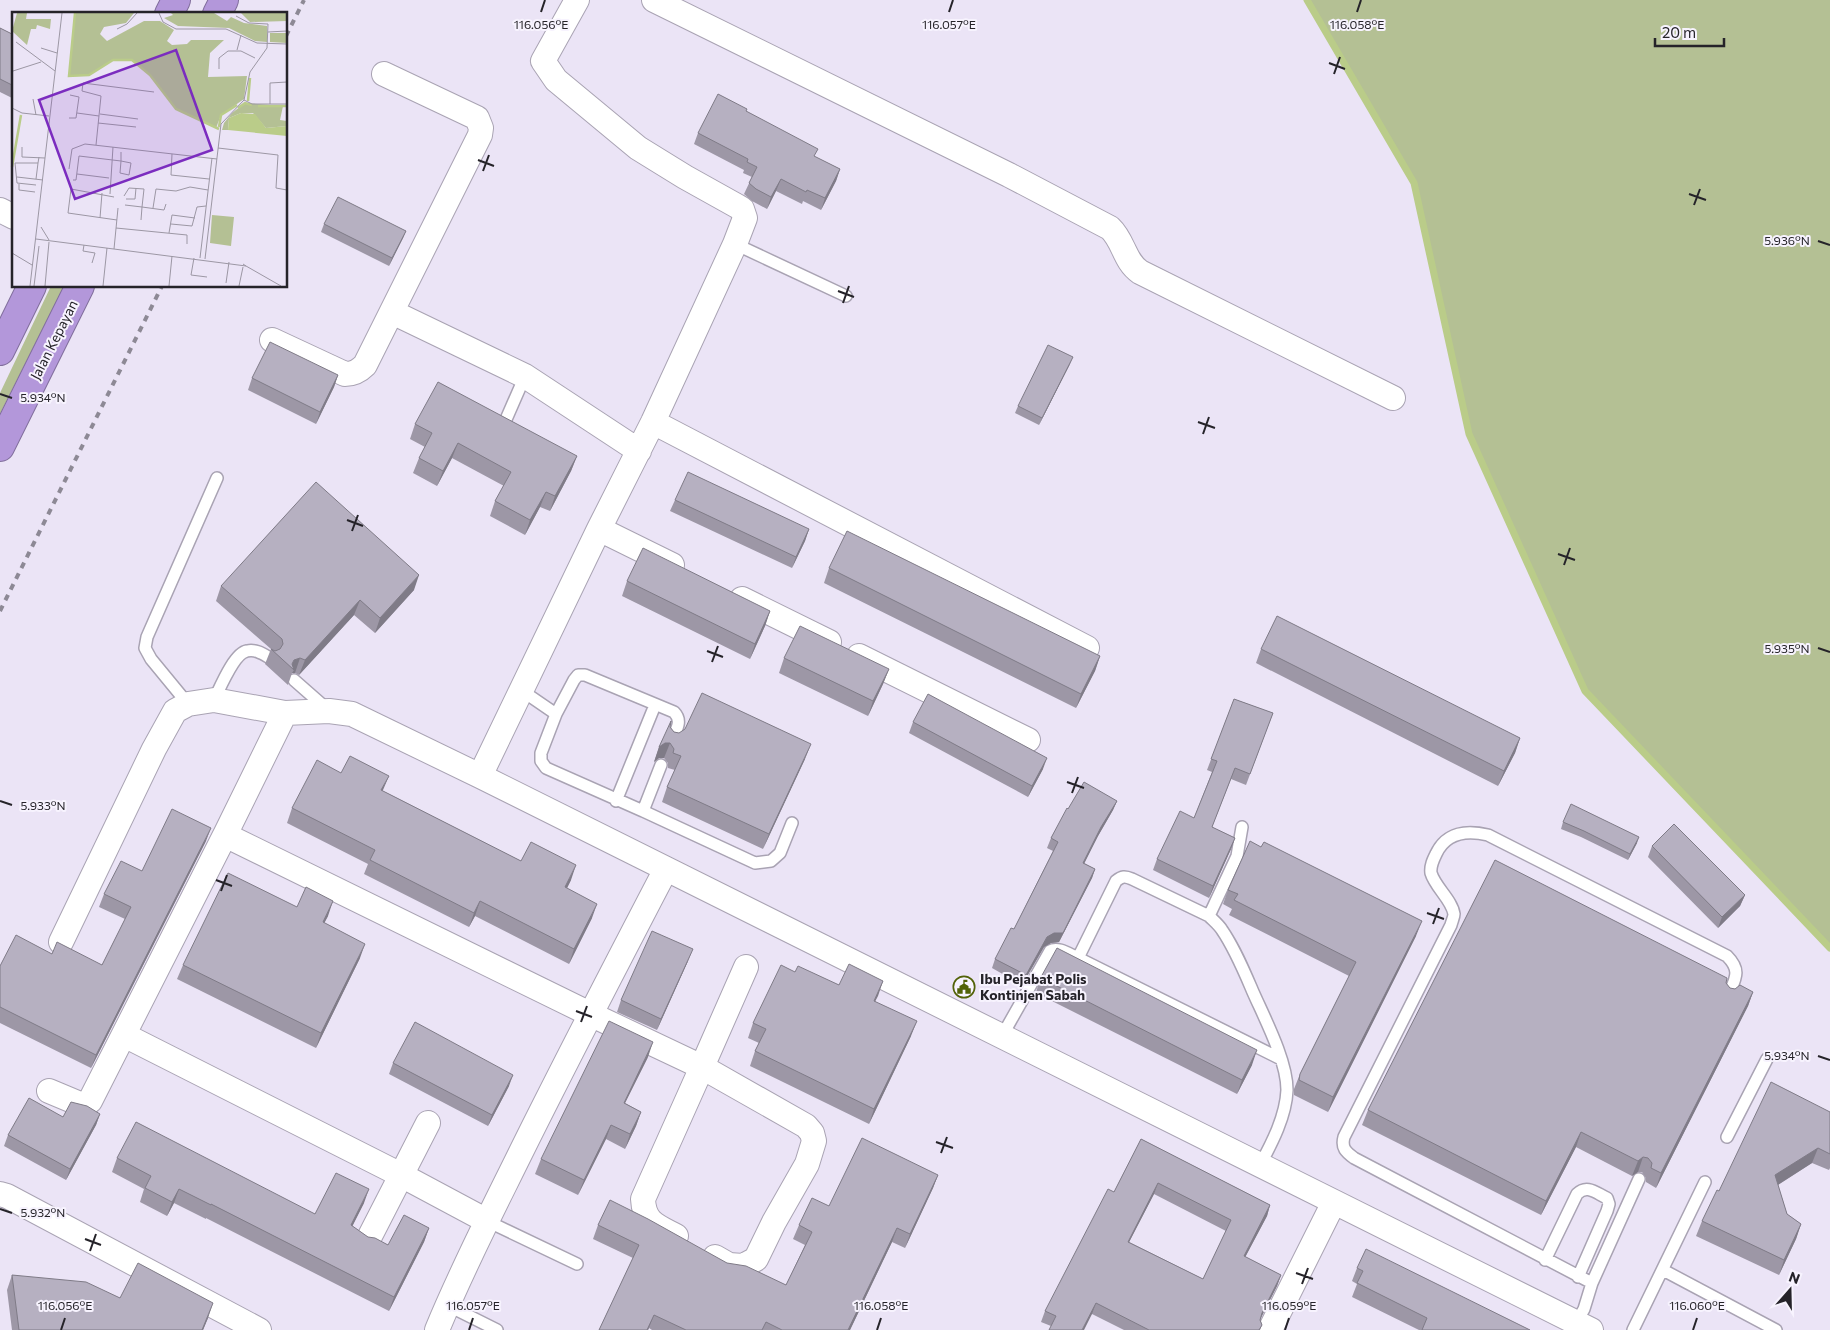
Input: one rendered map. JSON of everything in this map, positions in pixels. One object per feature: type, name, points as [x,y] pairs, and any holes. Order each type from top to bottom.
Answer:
[{"type":"highway","points":[[170,12],[176,0]]},
{"type":"highway","points":[[218,12],[224,0]]},
{"type":"highway","points":[[0,351],[31,288]]},
{"type":"highway","name":"Jalan Kepayan","points":[[0,447],[79,288]]},
{"type":"street","points":[[480,776],[599,529],[653,422],[735,244],[745,218],[742,209],[638,148],[556,80],[549,71],[543,61],[577,0]]},
{"type":"street","points":[[654,0],[1009,175],[1110,228],[1116,234],[1133,267],[1140,272],[1393,398]]},
{"type":"street","points":[[272,340],[345,374],[351,374],[366,365],[476,143],[481,128],[477,118],[384,74]]},
{"type":"street","points":[[0,210],[12,216]]},
{"type":"street","points":[[392,312],[525,376],[639,451]]},
{"type":"street","points":[[653,422],[1087,648]]},
{"type":"street","points":[[599,529],[688,573]]},
{"type":"street","points":[[724,590],[1028,740]]},
{"type":"street","points":[[60,942],[154,749],[175,711],[188,704],[214,700],[285,712],[329,711],[352,714],[1584,1326]]},
{"type":"street","points":[[49,1091],[80,1104],[86,1104],[90,1101],[285,712]]},
{"type":"street","points":[[225,835],[590,1014],[702,1066],[806,1126],[812,1133],[814,1142],[807,1164],[756,1258],[743,1266],[730,1265],[651,1222],[644,1211],[643,1199],[702,1066],[746,967]]},
{"type":"street","points":[[437,1330],[487,1221],[590,1014],[666,869]]},
{"type":"street","points":[[124,1034],[401,1175],[487,1221]]},
{"type":"street","points":[[369,1238],[428,1123]]},
{"type":"street","points":[[0,1194],[259,1330]]},
{"type":"street","points":[[1270,1330],[1334,1202]]},
{"type":"lane","points":[[735,244],[846,296]]},
{"type":"lane","points":[[504,424],[525,376]]},
{"type":"lane","points":[[188,704],[151,659],[145,648],[147,637],[217,478]]},
{"type":"lane","points":[[214,700],[238,656],[246,650],[256,651],[270,658]]},
{"type":"lane","points":[[672,740],[680,722],[674,712],[585,675],[578,675],[556,714],[541,753],[541,760],[546,768],[755,863],[771,861],[780,853],[792,823]]},
{"type":"lane","points":[[294,680],[329,711]]},
{"type":"lane","points":[[521,690],[556,714]]},
{"type":"lane","points":[[616,801],[655,705]]},
{"type":"lane","points":[[642,811],[661,765]]},
{"type":"lane","points":[[1209,916],[1237,856],[1242,827]]},
{"type":"lane","points":[[1592,1283],[1354,1158],[1344,1148],[1342,1143],[1451,925],[1454,914],[1452,907],[1430,870],[1437,851],[1443,842],[1463,832],[1476,832],[1488,835],[1727,956],[1735,964],[1736,976],[1728,996]]},
{"type":"lane","points":[[1078,958],[1116,881],[1125,876],[1209,916],[1222,928],[1269,1028],[1286,1074],[1287,1090],[1275,1135],[1260,1166]]},
{"type":"lane","points":[[1002,1036],[1050,951],[1054,949],[1078,958],[1281,1059]]},
{"type":"lane","points":[[1727,1137],[1767,1059]]},
{"type":"lane","points":[[1584,1326],[1584,1309],[1592,1283],[1639,1179]]},
{"type":"lane","points":[[1633,1330],[1664,1270],[1705,1182]]},
{"type":"lane","points":[[1545,1260],[1577,1194],[1582,1189],[1588,1188],[1607,1198],[1609,1204],[1608,1211],[1578,1277]]},
{"type":"lane","points":[[487,1221],[577,1264]]},
{"type":"lane","points":[[1664,1270],[1776,1330]]},
{"type":"lane","points":[[447,1305],[497,1330]]},
{"type":"green space","points":[[1307,0],[1830,0],[1830,948],[1585,691],[1469,434],[1414,183]]},
{"type":"green space","points":[[50,288],[63,288],[0,414],[0,393]]},
{"type":"building","points":[[0,28],[12,34],[12,85],[0,79]]},
{"type":"building","points":[[718,94],[818,149],[814,156],[840,169],[825,198],[807,190],[806,192],[781,179],[771,197],[749,183],[757,167],[747,162],[748,159],[698,133]]},
{"type":"building","points":[[338,197],[406,231],[392,258],[324,224]]},
{"type":"building","points":[[270,342],[338,375],[320,412],[252,378]]},
{"type":"building","points":[[1048,345],[1073,357],[1042,418],[1018,406]]},
{"type":"building","points":[[438,382],[577,456],[555,496],[546,492],[530,520],[495,501],[511,472],[458,443],[443,471],[419,458],[432,433],[415,424]]},
{"type":"building","points":[[688,472],[809,529],[796,557],[675,500]]},
{"type":"building","points":[[316,482],[419,575],[380,618],[360,600],[305,660],[300,658],[294,660],[292,664],[294,670],[271,649],[275,651],[280,649],[283,644],[282,639],[221,586]]},
{"type":"building","points":[[847,531],[1100,656],[1081,694],[829,568]]},
{"type":"building","points":[[643,548],[770,611],[755,644],[627,581]]},
{"type":"building","points":[[1277,616],[1520,738],[1504,771],[1261,649]]},
{"type":"building","points":[[800,626],[889,669],[873,701],[784,658]]},
{"type":"building","points":[[702,693],[811,744],[769,834],[667,787],[681,756],[673,753],[674,749],[670,743],[665,743],[659,747],[671,721],[670,727],[674,732],[679,733],[685,729]]},
{"type":"building","points":[[928,694],[1047,758],[1032,786],[913,722]]},
{"type":"building","points":[[1234,699],[1273,713],[1250,774],[1235,768],[1212,827],[1235,838],[1213,886],[1157,859],[1180,811],[1194,818],[1217,761],[1211,759]]},
{"type":"building","points":[[350,756],[389,776],[381,790],[521,861],[531,842],[576,865],[565,887],[597,904],[574,949],[480,901],[474,913],[370,860],[375,850],[292,808],[317,760],[341,773]]},
{"type":"building","points":[[1084,782],[1117,801],[1101,827],[1083,863],[1095,869],[1063,933],[1054,933],[1047,937],[1026,975],[995,959],[1011,928],[1014,929],[1058,842],[1051,838]]},
{"type":"building","points":[[1571,804],[1639,837],[1630,854],[1563,822]]},
{"type":"building","points":[[172,809],[211,828],[96,1055],[0,1007],[0,966],[16,935],[52,954],[57,942],[102,965],[131,907],[104,894],[121,861],[142,871]]},
{"type":"building","points":[[1674,824],[1745,895],[1722,917],[1652,846]]},
{"type":"building","points":[[1250,841],[1261,847],[1264,842],[1422,921],[1333,1097],[1299,1080],[1300,1074],[1356,962],[1234,900],[1238,894],[1228,890]]},
{"type":"building","points":[[1495,860],[1727,978],[1726,983],[1730,988],[1735,989],[1740,985],[1753,992],[1661,1173],[1651,1168],[1652,1163],[1648,1158],[1643,1157],[1638,1161],[1581,1132],[1546,1201],[1368,1110]]},
{"type":"building","points":[[228,873],[297,907],[306,887],[333,901],[323,922],[365,944],[321,1033],[183,965]]},
{"type":"building","points":[[652,931],[693,949],[661,1019],[621,1000]]},
{"type":"building","points":[[1057,948],[1257,1050],[1242,1080],[1041,977]]},
{"type":"building","points":[[849,964],[883,981],[874,1001],[917,1021],[874,1109],[755,1051],[766,1029],[753,1023],[781,965],[795,972],[798,966],[839,985]]},
{"type":"building","points":[[609,1021],[653,1042],[624,1103],[641,1112],[630,1134],[611,1125],[584,1180],[541,1159]]},
{"type":"building","points":[[415,1022],[513,1075],[492,1115],[393,1063]]},
{"type":"building","points":[[1771,1082],[1830,1112],[1830,1154],[1818,1148],[1775,1175],[1787,1214],[1801,1224],[1784,1260],[1702,1221],[1717,1190],[1719,1191]]},
{"type":"building","points":[[29,1098],[63,1117],[71,1102],[87,1106],[100,1114],[70,1169],[8,1135]]},
{"type":"building","points":[[136,1122],[315,1214],[336,1173],[369,1189],[351,1225],[368,1237],[375,1238],[388,1245],[404,1215],[429,1228],[394,1297],[179,1189],[172,1202],[145,1188],[151,1176],[117,1158]]},
{"type":"building","points":[[862,1138],[938,1175],[910,1234],[897,1228],[848,1330],[782,1330],[766,1322],[762,1330],[686,1330],[654,1315],[647,1330],[599,1330],[639,1245],[598,1225],[610,1200],[727,1263],[746,1266],[786,1285],[812,1232],[799,1225],[812,1198],[829,1206]]},
{"type":"building","points":[[1141,1139],[1270,1205],[1244,1256],[1281,1275],[1262,1313],[1260,1320],[1262,1325],[1259,1330],[1149,1330],[1096,1303],[1082,1330],[1049,1330],[1056,1316],[1045,1311],[1108,1189],[1114,1192]],"holes":[[[1158,1183],[1231,1220],[1203,1279],[1128,1242]]]},
{"type":"building","points":[[1366,1249],[1530,1330],[1422,1330],[1427,1318],[1357,1283],[1363,1271],[1357,1268]]},
{"type":"building","points":[[138,1263],[213,1303],[202,1330],[19,1330],[12,1275],[86,1282],[120,1298]]},
{"type":"waterway","points":[[1307,0],[1414,183],[1469,434],[1585,691],[1830,948]]},
{"type":"railway","points":[[288,32],[304,0]]},
{"type":"railway","points":[[0,611],[161,288]]},
{"type":"place","name":"Ibu Pejabat Polis Kontinjen Sabah","points":[[964,987]]}]
